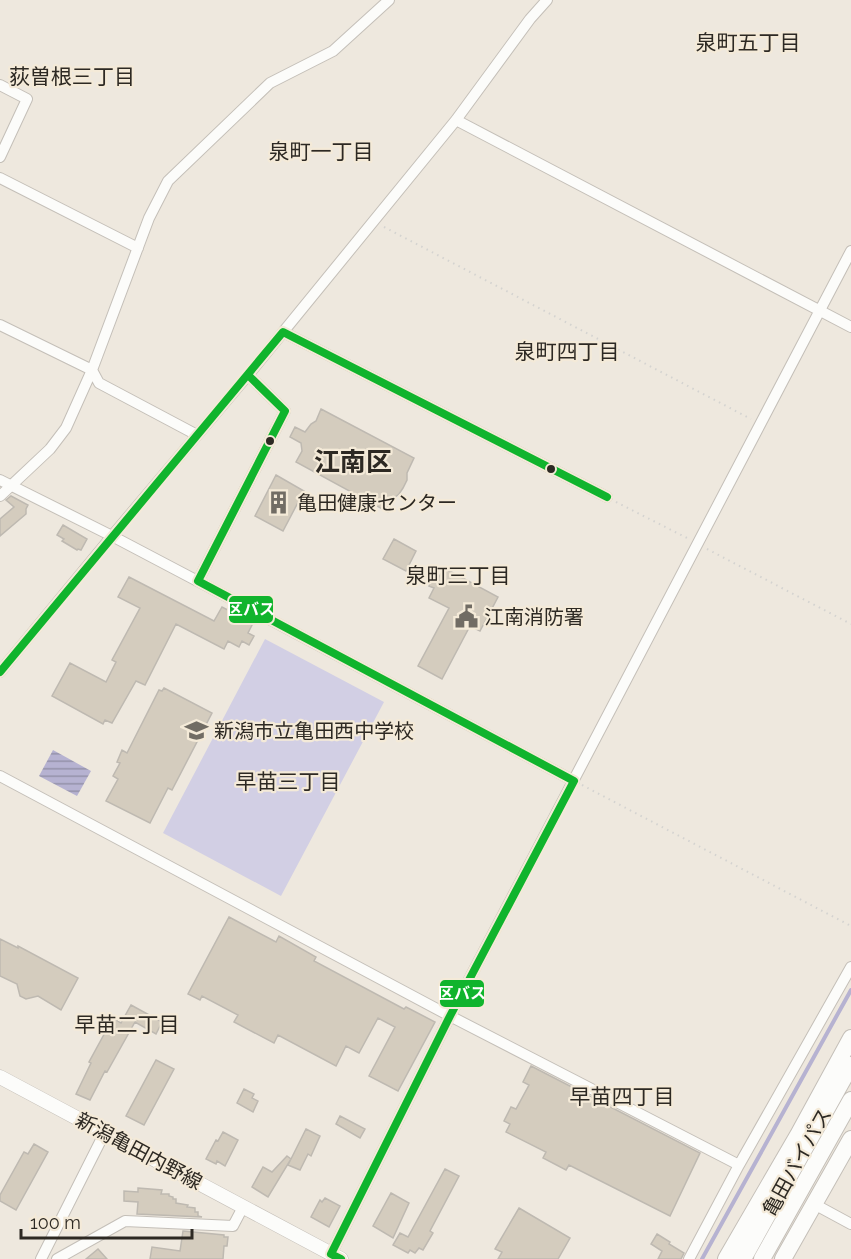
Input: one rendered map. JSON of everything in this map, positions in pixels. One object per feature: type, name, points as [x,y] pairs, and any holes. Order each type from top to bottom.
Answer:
[{"type":"highway","points":[[726,1259],[851,1038]]},
{"type":"highway","name":"亀田バイパス","points":[[762,1259],[777,1216],[851,1065]]},
{"type":"highway","name":"亀田バイパス","points":[[743,1259],[777,1216],[851,1100]]},
{"type":"highway","points":[[783,1259],[851,1139]]},
{"type":"main road","name":"新潟亀田内野線","points":[[0,1077],[336,1257]]},
{"type":"street","points":[[0,495],[50,449],[66,428],[92,370],[149,218],[168,181],[270,83],[333,51],[389,0]]},
{"type":"street","points":[[0,672],[373,222],[456,120],[530,19],[547,0]]},
{"type":"street","points":[[0,85],[27,99],[0,157]]},
{"type":"street","points":[[456,120],[851,327]]},
{"type":"street","points":[[0,177],[138,248]]},
{"type":"street","points":[[336,1257],[450,1016],[851,251]]},
{"type":"street","points":[[0,325],[92,370],[99,383],[197,435]]},
{"type":"street","points":[[283,332],[607,497]]},
{"type":"street","points":[[198,581],[285,411],[248,375]]},
{"type":"street","points":[[0,480],[198,581],[574,781]]},
{"type":"street","points":[[0,776],[450,1016],[739,1165]]},
{"type":"street","points":[[689,1259],[739,1165],[851,967]]},
{"type":"street","points":[[41,1259],[105,1132]]},
{"type":"street","points":[[814,1204],[851,1224]]},
{"type":"street","points":[[57,1259],[125,1221],[233,1226],[243,1207]]},
{"type":"path","points":[[373,222],[760,424]]},
{"type":"path","points":[[607,497],[851,624]]},
{"type":"path","points":[[574,781],[851,926]]},
{"type":"shaded area","points":[[265,639],[384,702],[281,896],[163,833]]},
{"type":"shaded area","points":[[53,750],[91,771],[77,796],[39,776]]},
{"type":"building","points":[[321,409],[414,458],[407,473],[407,480],[394,498],[388,512],[296,462],[302,451],[301,443],[290,437],[295,427],[305,432],[316,421]]},
{"type":"building","name":"亀田健康センター","points":[[276,475],[304,491],[283,531],[255,516]]},
{"type":"building","points":[[11,496],[28,505],[26,514],[0,536],[0,519],[14,507],[6,500]]},
{"type":"building","points":[[63,525],[87,539],[81,550],[62,541],[64,539],[57,535]]},
{"type":"building","points":[[394,539],[416,551],[406,571],[383,559]]},
{"type":"building","name":"江南消防署","points":[[444,568],[498,597],[480,631],[470,626],[442,679],[418,666],[449,608],[429,598],[434,588],[429,586],[433,577],[438,579]]},
{"type":"building","points":[[129,577],[214,621],[222,607],[253,623],[248,633],[254,636],[249,645],[242,641],[239,647],[228,641],[224,649],[176,624],[145,685],[136,681],[112,723],[105,720],[103,724],[52,696],[70,663],[106,682],[116,662],[112,660],[140,608],[118,597]]},
{"type":"building","points":[[164,688],[212,713],[172,790],[168,788],[150,823],[106,801],[118,779],[113,776],[120,763],[117,762],[122,750],[127,753],[159,690],[162,691]]},
{"type":"building","points":[[229,917],[276,942],[279,936],[316,957],[314,961],[404,1009],[406,1007],[435,1022],[398,1091],[369,1076],[395,1027],[378,1018],[359,1053],[346,1046],[336,1066],[278,1035],[274,1043],[234,1022],[238,1015],[202,996],[200,1000],[188,994]]},
{"type":"building","points":[[0,939],[78,978],[61,1010],[38,996],[26,999],[20,996],[17,984],[0,976]]},
{"type":"building","points":[[131,1005],[162,1022],[156,1034],[135,1022],[90,1100],[76,1094],[91,1063],[89,1062],[113,1018],[121,1023]]},
{"type":"building","points":[[156,1060],[174,1069],[144,1125],[126,1116]]},
{"type":"building","points":[[531,1066],[700,1153],[670,1216],[569,1165],[566,1170],[543,1158],[546,1152],[506,1132],[510,1124],[504,1121],[511,1107],[516,1109],[529,1085],[523,1082]]},
{"type":"building","points":[[244,1089],[254,1094],[252,1098],[258,1101],[253,1112],[237,1103]]},
{"type":"building","points":[[340,1116],[365,1129],[360,1138],[336,1124]]},
{"type":"building","points":[[306,1129],[320,1136],[311,1156],[308,1154],[300,1170],[288,1165]]},
{"type":"building","points":[[223,1132],[238,1140],[225,1166],[217,1161],[216,1164],[206,1159]]},
{"type":"building","points":[[34,1144],[48,1152],[16,1210],[0,1201],[0,1195],[24,1152],[28,1154]]},
{"type":"building","points":[[287,1156],[291,1159],[268,1197],[252,1187],[263,1167],[272,1172]]},
{"type":"building","points":[[445,1169],[459,1176],[430,1231],[433,1233],[423,1250],[419,1248],[415,1253],[410,1250],[408,1253],[393,1245],[400,1233],[408,1237]]},
{"type":"building","points":[[138,1188],[162,1190],[161,1194],[169,1194],[176,1199],[176,1203],[195,1208],[198,1216],[202,1217],[137,1214],[138,1202],[124,1201],[124,1191],[138,1192]]},
{"type":"building","points":[[391,1193],[409,1203],[393,1238],[373,1226]]},
{"type":"building","points":[[325,1198],[340,1206],[329,1227],[311,1217],[320,1200],[322,1202]]},
{"type":"building","points":[[519,1208],[570,1238],[558,1259],[498,1259],[502,1252],[495,1249]]},
{"type":"building","points":[[183,1231],[228,1237],[227,1246],[224,1246],[223,1259],[150,1259],[152,1247],[180,1251]]},
{"type":"building","points":[[657,1234],[684,1253],[681,1259],[658,1259],[662,1251],[651,1244]]},
{"type":"building","points":[[98,1249],[107,1259],[86,1259]]},
{"type":"waterway","points":[[702,1259],[851,990]]},
{"type":"transit line","name":"区バス","points":[[0,672],[283,332],[607,497]]},
{"type":"transit line","name":"区バス","points":[[248,375],[285,411],[198,581],[574,781],[450,1016],[331,1254],[341,1259]]},
{"type":"place","name":"亀田健康センター","points":[[279,503]]},
{"type":"place","name":"江南消防署","points":[[466,617]]},
{"type":"place","name":"新潟市立亀田西中学校","points":[[196,731]]},
{"type":"district","name":"泉町五丁目","points":[[748,42]]},
{"type":"district","name":"荻曽根三丁目","points":[[72,76]]},
{"type":"district","name":"泉町一丁目","points":[[321,151]]},
{"type":"district","name":"泉町四丁目","points":[[567,351]]},
{"type":"district","name":"江南区","points":[[353,462]]},
{"type":"district","name":"泉町三丁目","points":[[458,575]]},
{"type":"district","name":"早苗三丁目","points":[[288,781]]},
{"type":"district","name":"早苗二丁目","points":[[127,1024]]},
{"type":"district","name":"早苗四丁目","points":[[622,1096]]}]
